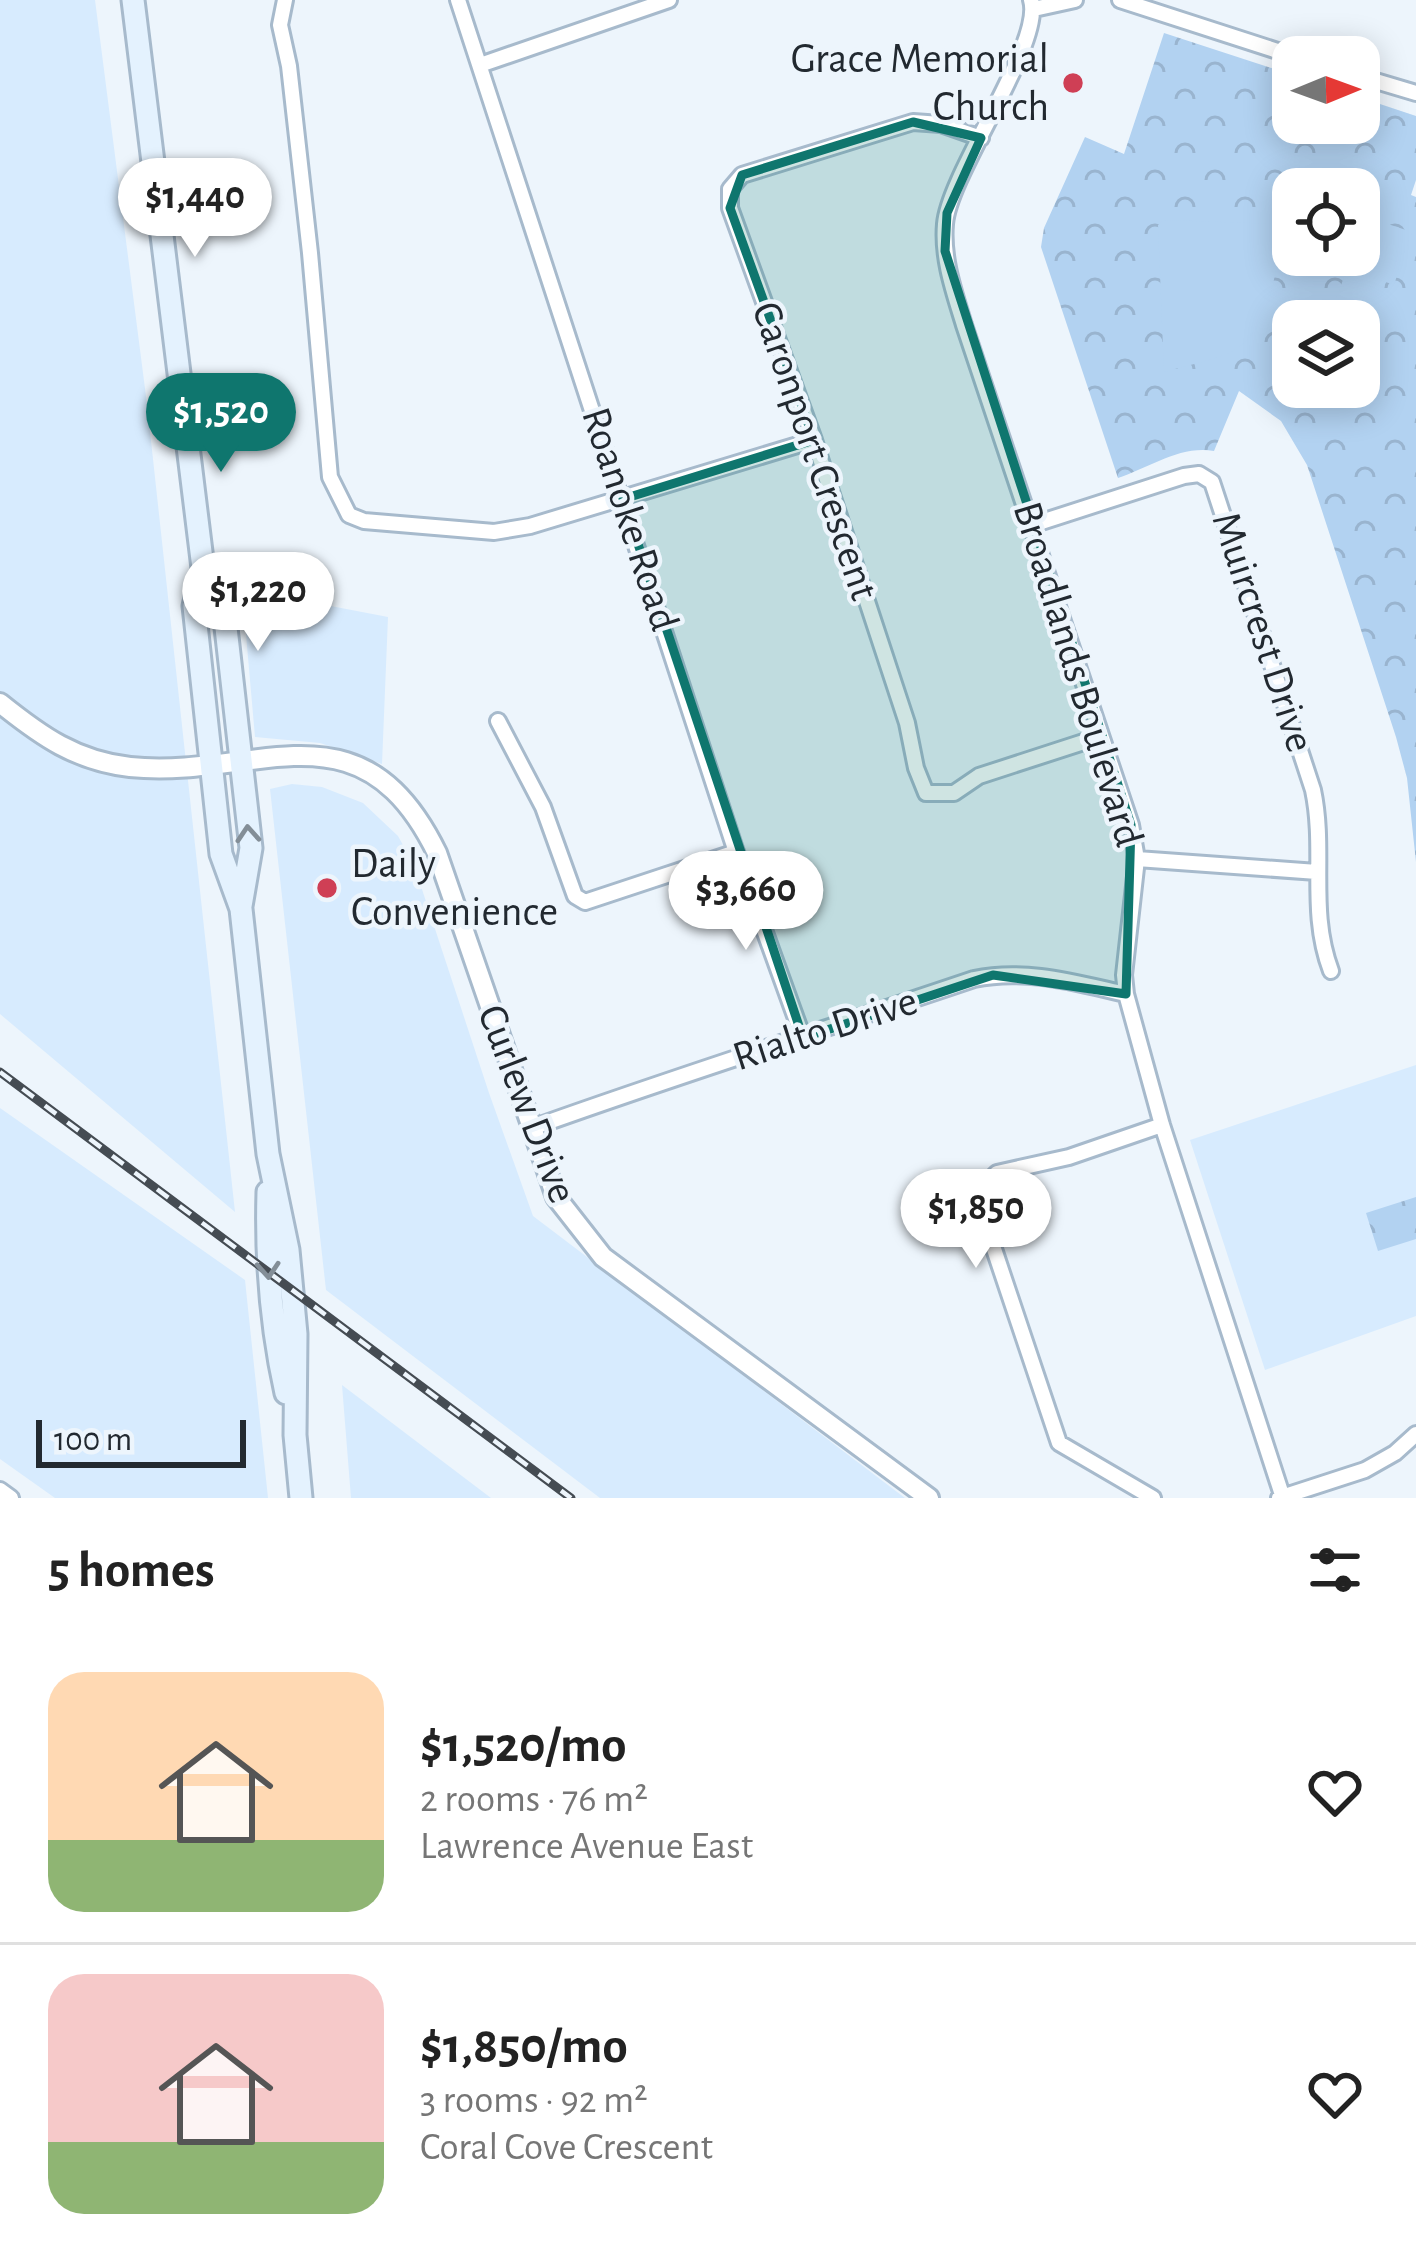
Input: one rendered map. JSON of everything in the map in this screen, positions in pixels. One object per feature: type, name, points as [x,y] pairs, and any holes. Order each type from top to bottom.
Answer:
[{"type":"main road","points":[[136,4],[203,568],[225,619],[251,848],[241,909]]},
{"type":"main road","points":[[203,568],[194,606],[221,854],[241,909],[268,1154],[288,1250],[301,1498]]},
{"type":"street","points":[[285,0],[280,26],[289,65],[330,477],[349,515],[364,521],[494,532],[623,499],[814,440]]},
{"type":"street","name":"Roanoke Road","points":[[458,0],[736,852],[803,1038]]},
{"type":"street","points":[[480,65],[669,0]]},
{"type":"street","points":[[1032,4],[1075,0]]},
{"type":"street","points":[[1120,0],[1272,49]]},
{"type":"street","name":"Broadlands Boulevard","points":[[1032,4],[1021,49],[947,213],[945,251],[964,325],[1131,825],[1137,859],[1126,994],[1162,1125],[1282,1498]]},
{"type":"street","points":[[1380,82],[1416,93]]},
{"type":"street","name":"Caronport Crescent","points":[[981,138],[941,124],[913,122],[742,175],[730,189],[730,208],[814,440],[908,723],[926,793],[954,793],[979,776],[1100,737]]},
{"type":"street","name":"Muircrest Drive","points":[[1032,525],[1184,476],[1199,474],[1212,482],[1306,765],[1318,818],[1318,920],[1331,971]]},
{"type":"street","name":"Curlew Drive","points":[[0,703],[58,747],[106,763],[149,767],[313,754],[344,760],[394,791],[418,814],[436,853],[556,1197],[603,1257],[929,1498]]},
{"type":"street","points":[[498,722],[543,807],[567,880],[575,896],[585,902],[736,852]]},
{"type":"street","points":[[1137,859],[1317,872]]},
{"type":"street","name":"Rialto Drive","points":[[529,1129],[659,1082],[993,975],[1040,975],[1126,994]]},
{"type":"street","points":[[1153,1498],[1060,1444],[992,1243],[976,1211],[976,1194],[997,1173],[1069,1156],[1162,1125]]},
{"type":"street","points":[[1282,1498],[1365,1470],[1416,1434]]},
{"type":"street","points":[[0,1490],[11,1498]]},
{"type":"highlighted area","points":[[913,122],[981,138],[947,213],[945,251],[1131,825],[1126,994],[993,975],[803,1038],[623,499],[814,440],[730,208],[742,175]]},
{"type":"shaded area","points":[[0,0],[95,0],[147,404],[235,1212],[0,1014]]},
{"type":"shaded area","points":[[242,589],[388,617],[382,764],[320,743],[255,737]]},
{"type":"shaded area","points":[[292,784],[322,787],[363,803],[398,836],[414,865],[533,1216],[905,1498],[600,1498],[326,1290],[270,789]]},
{"type":"shaded area","points":[[1416,1065],[1416,1316],[1265,1370],[1190,1140]]},
{"type":"shaded area","points":[[0,1108],[245,1280],[268,1498],[55,1498],[0,1459]]},
{"type":"shaded area","points":[[342,1385],[491,1498],[351,1498]]},
{"type":"green space","points":[[1164,33],[1272,68],[1272,144],[1380,144],[1380,104],[1416,116],[1416,180],[1411,195],[1416,197],[1416,862],[1407,778],[1396,737],[1307,465],[1281,421],[1239,391],[1214,451],[1177,454],[1118,478],[1041,247],[1044,228],[1085,137],[1124,154]]},
{"type":"green space","points":[[1163,220],[1272,224],[1274,276],[1264,314],[1243,344],[1229,353],[1164,372],[1158,225]]},
{"type":"green space","points":[[1380,221],[1412,232],[1404,254],[1380,245]]},
{"type":"green space","points":[[1380,256],[1401,263],[1394,285],[1369,276],[1380,276]]},
{"type":"green space","points":[[1344,277],[1391,293],[1383,315],[1380,300],[1336,299]]},
{"type":"green space","points":[[1416,1197],[1416,1239],[1378,1251],[1366,1213]]},
{"type":"railway","points":[[0,1072],[571,1498]]},
{"type":"place","name":"Grace Memorial Church","points":[[1073,83]]},
{"type":"place","name":"Daily Convenience","points":[[327,888]]}]
